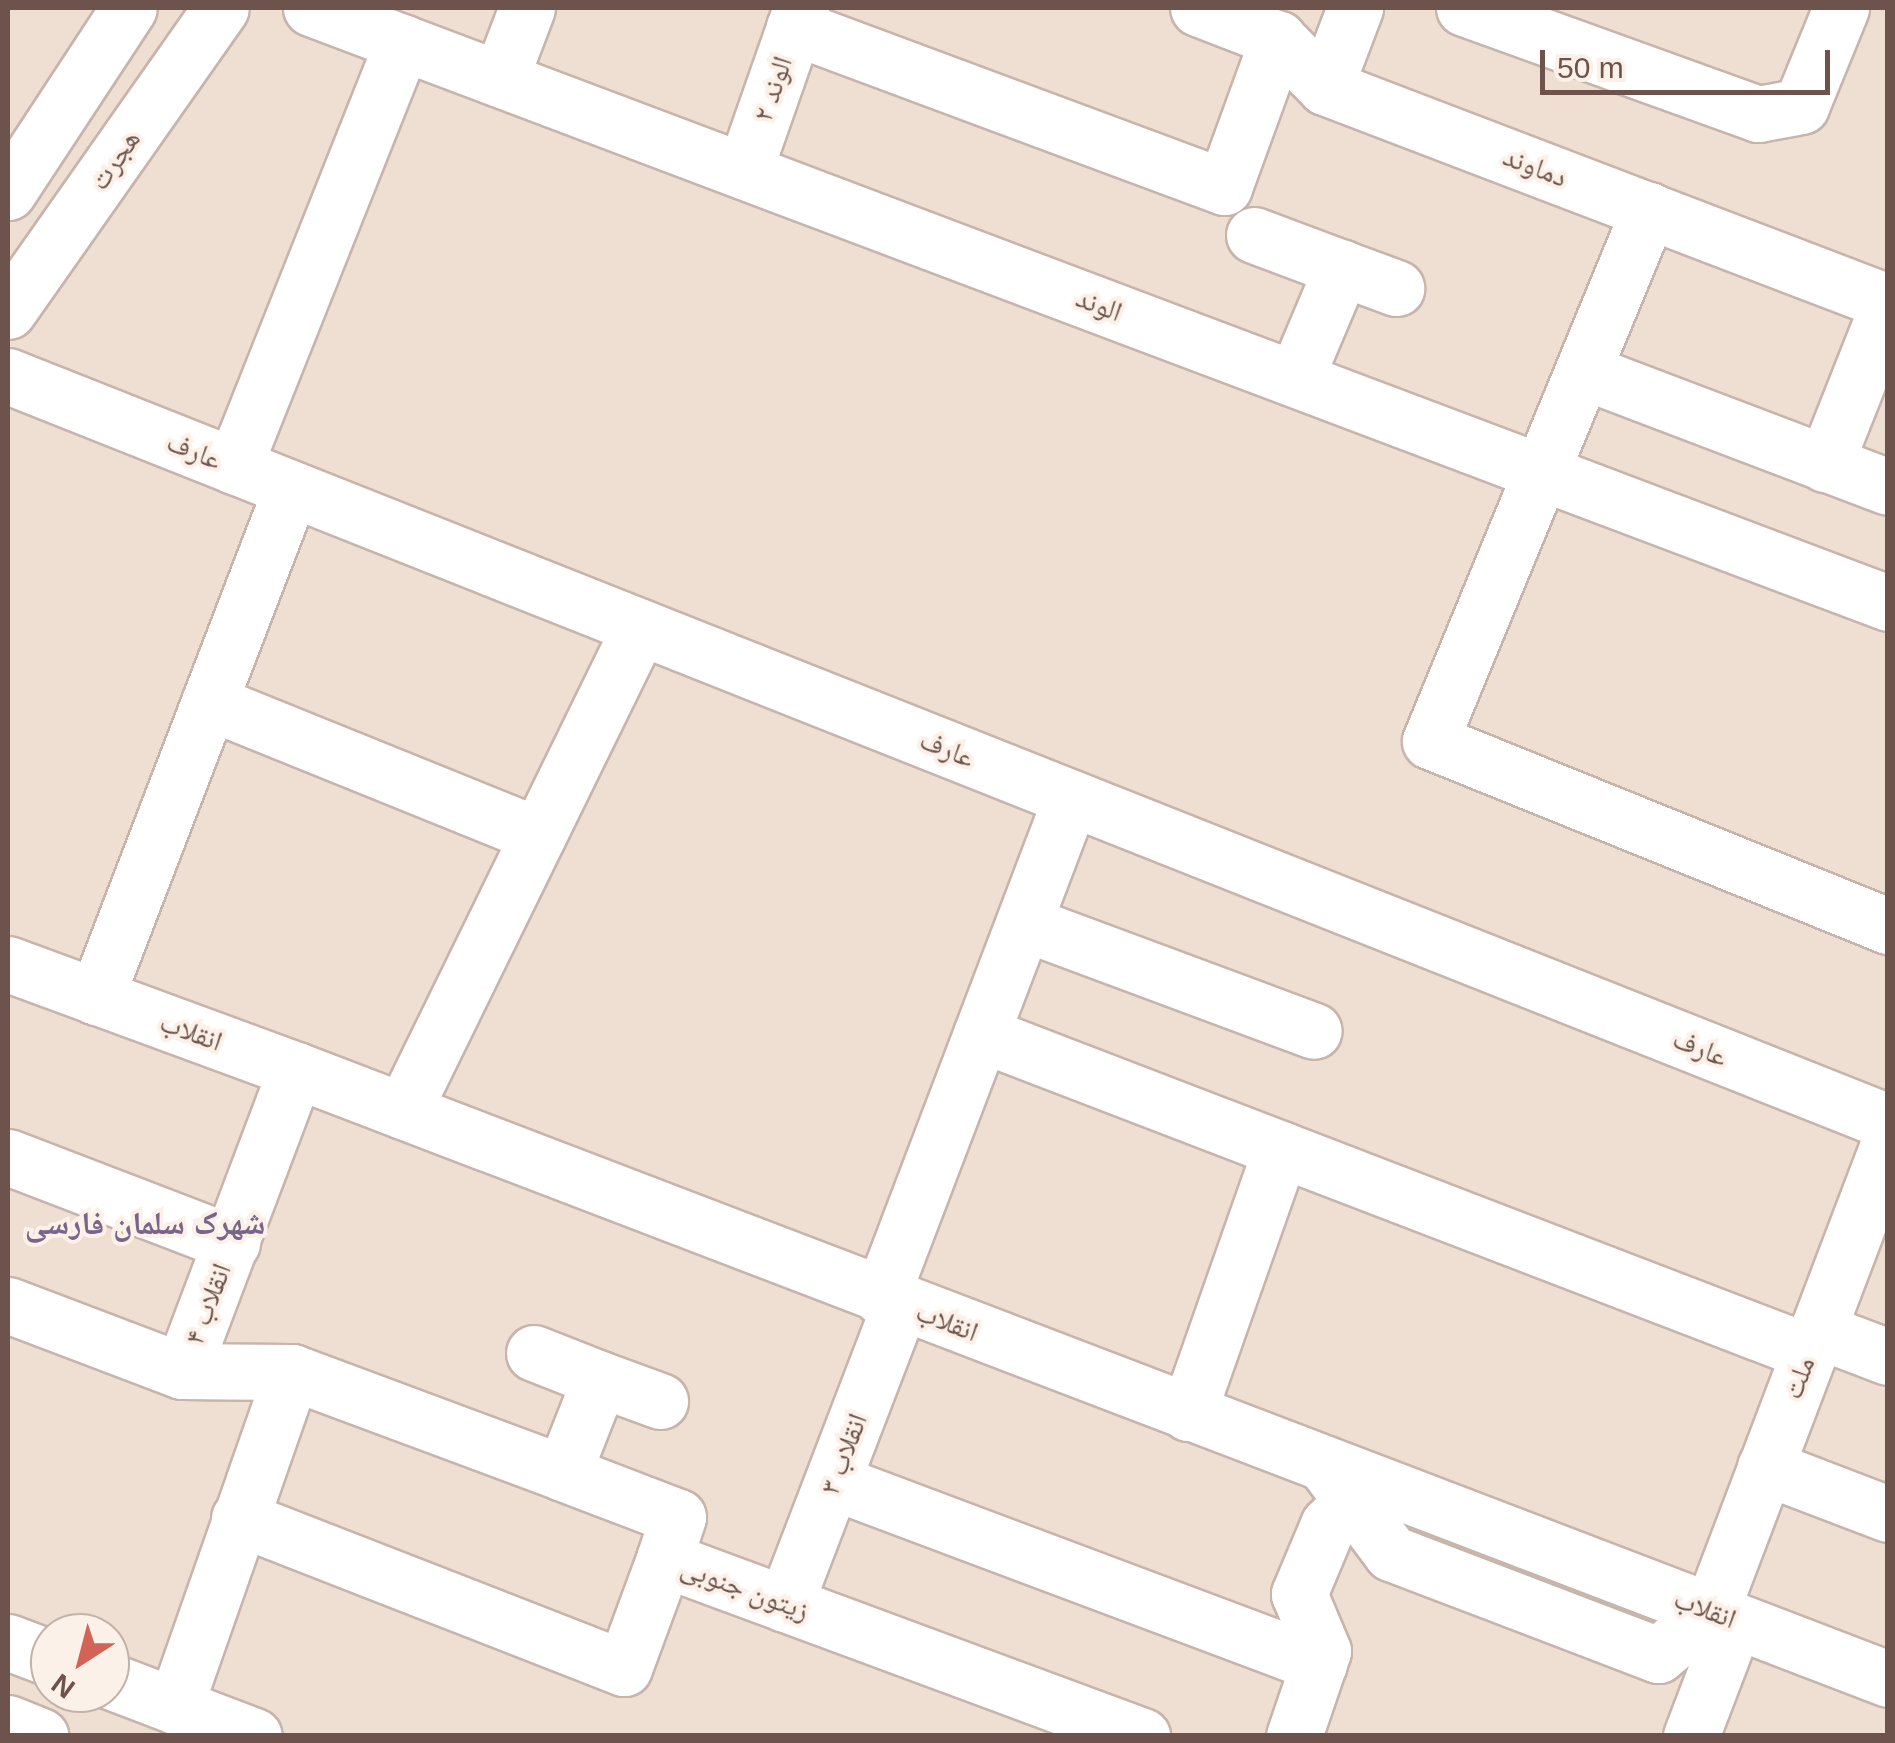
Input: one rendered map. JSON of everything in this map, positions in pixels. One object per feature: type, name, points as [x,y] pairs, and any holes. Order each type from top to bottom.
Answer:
[{"type":"street","points":[[8,192],[129,8]]},
{"type":"street","name":"هجرت","points":[[8,311],[220,8]]},
{"type":"street","name":"الوند","points":[[311,8],[1888,603]]},
{"type":"street","points":[[500,79],[526,8]]},
{"type":"street","name":"دماوند","points":[[1198,8],[1278,39],[1325,87],[1888,303]]},
{"type":"street","points":[[1325,87],[1355,8]]},
{"type":"street","points":[[1464,8],[1758,114],[1801,106],[1841,8]]},
{"type":"street","points":[[797,17],[1224,188],[1278,39]]},
{"type":"street","name":"الوند ۲","points":[[744,171],[797,17]]},
{"type":"street","points":[[234,466],[403,42]]},
{"type":"street","points":[[8,120],[79,83]]},
{"type":"street","points":[[1649,210],[1430,741],[1888,926]]},
{"type":"street","points":[[1254,235],[1396,288]]},
{"type":"street","points":[[1295,379],[1342,268]]},
{"type":"street","points":[[1824,464],[1888,303]]},
{"type":"street","points":[[1584,371],[1888,486]]},
{"type":"street","name":"عارف","points":[[8,376],[1888,1122]]},
{"type":"street","points":[[96,997],[291,489]]},
{"type":"street","points":[[403,1111],[640,627]]},
{"type":"street","points":[[209,702],[538,834]]},
{"type":"street","name":"انقلاب ۳","points":[[785,1604],[834,1482],[890,1300],[982,1034],[1072,798]]},
{"type":"street","points":[[1024,923],[1314,1031]]},
{"type":"street","name":"انقلاب","points":[[8,964],[296,1070],[1188,1413],[1338,1483],[1723,1616],[1888,1679]]},
{"type":"street","points":[[982,1034],[1281,1149],[1813,1341],[1888,1356]]},
{"type":"street","name":"انقلاب ۴","points":[[182,1370],[296,1070]]},
{"type":"street","name":"ملت","points":[[1690,1736],[1765,1467],[1888,1145]]},
{"type":"street","points":[[1188,1413],[1281,1149]]},
{"type":"street","points":[[8,1157],[232,1243]]},
{"type":"street","points":[[8,1305],[182,1370]]},
{"type":"street","points":[[534,1353],[660,1401]]},
{"type":"street","name":"زیتون جنوبی","points":[[182,1370],[292,1372],[563,1472],[678,1517],[664,1560],[785,1604],[1077,1724],[1142,1736]]},
{"type":"street","points":[[175,1706],[292,1372]]},
{"type":"street","points":[[563,1472],[600,1379]]},
{"type":"street","points":[[1765,1467],[1888,1514]]},
{"type":"street","points":[[834,1482],[1319,1664]]},
{"type":"street","points":[[1294,1736],[1323,1651],[1299,1594],[1328,1524],[1338,1483]]},
{"type":"street","points":[[238,1518],[624,1668],[664,1560]]},
{"type":"street","points":[[130,1689],[251,1735]]},
{"type":"street","points":[[8,1723],[41,1736]]},
{"type":"shaded area","points":[[8,8],[1887,8],[1887,1735],[8,1736]]},
{"type":"district","name":"شهرک سلمان فارسی","points":[[145,1223]]}]
